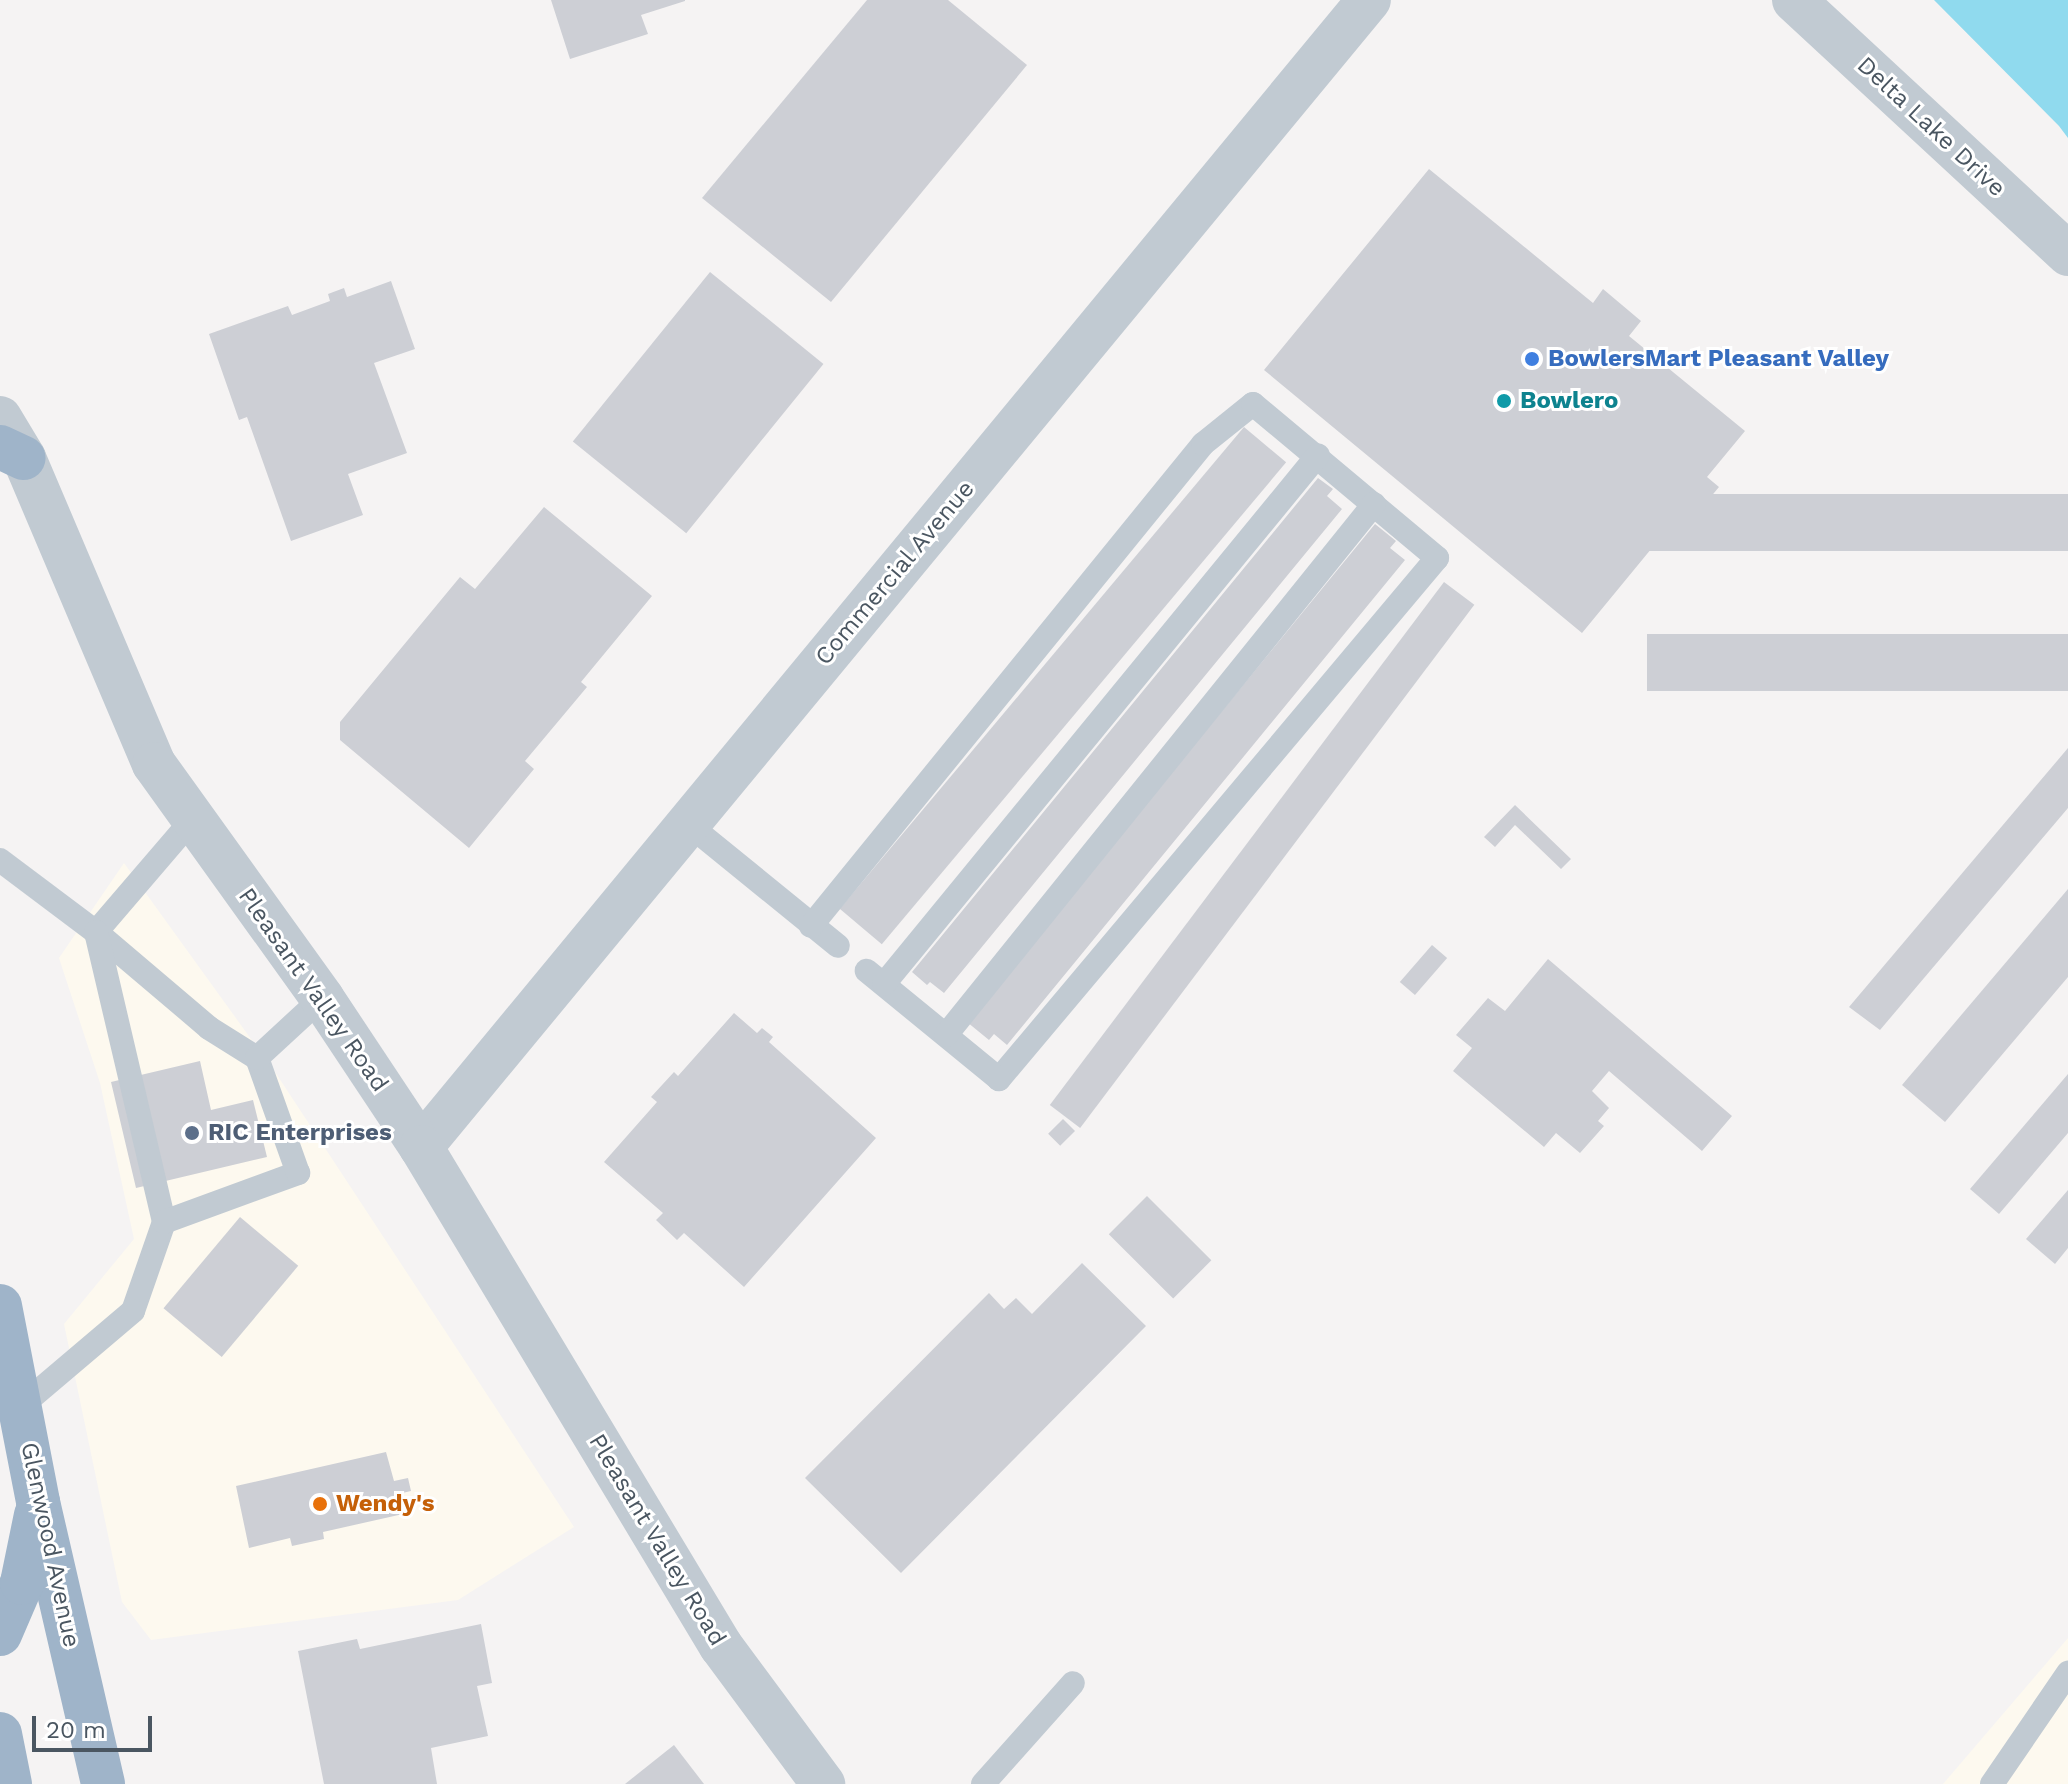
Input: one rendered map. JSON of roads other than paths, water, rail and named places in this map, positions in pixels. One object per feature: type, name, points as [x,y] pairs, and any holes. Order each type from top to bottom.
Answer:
[{"type":"highway","name":"Glenwood Avenue","points":[[0,1306],[38,1502],[103,1784]]},
{"type":"highway","points":[[0,1634],[22,1583],[38,1502]]},
{"type":"highway","points":[[0,1734],[10,1784]]},
{"type":"street","name":"Commercial Avenue","points":[[421,1147],[1369,0]]},
{"type":"street","name":"Delta Lake Drive","points":[[1794,0],[2068,254]]},
{"type":"street","name":"Pleasant Valley Road","points":[[0,418],[12,452],[154,764],[322,998],[421,1147],[721,1646],[823,1784]]},
{"type":"lane","points":[[811,926],[1203,444],[1253,404],[1318,455],[1437,558],[999,1079],[876,978],[1318,455]]},
{"type":"lane","points":[[946,1035],[1374,504]]},
{"type":"lane","points":[[96,932],[192,820]]},
{"type":"lane","points":[[688,824],[838,946]]},
{"type":"lane","points":[[0,860],[96,932],[209,1028],[257,1058],[298,1173],[164,1222]]},
{"type":"lane","points":[[20,1407],[133,1311],[164,1222],[96,932]]},
{"type":"lane","points":[[257,1058],[322,998]]},
{"type":"lane","points":[[1992,1784],[2068,1673]]},
{"type":"lane","points":[[983,1784],[1073,1683]]},
{"type":"water","points":[[1934,0],[2068,0],[2068,138],[2059,126]]},
{"type":"place","name":"BowlersMart Pleasant Valley","points":[[1532,359]]},
{"type":"place","name":"Bowlero","points":[[1504,401]]},
{"type":"place","name":"RIC Enterprises","points":[[192,1133]]},
{"type":"place","name":"Wendy's","points":[[320,1504]]}]
